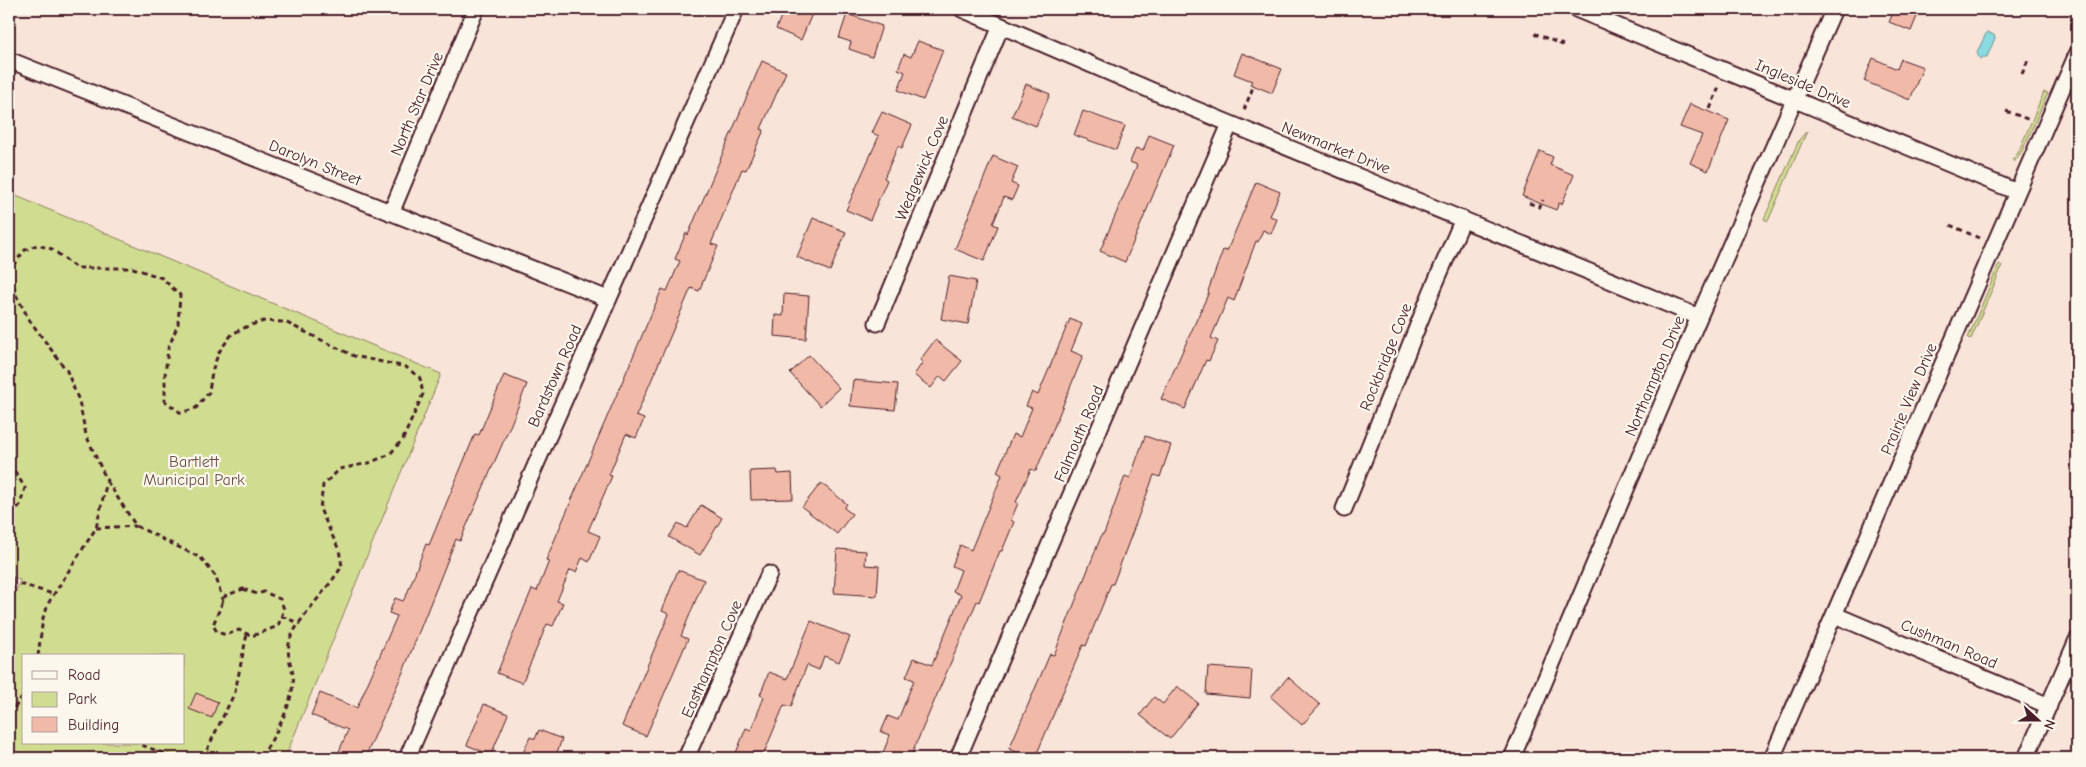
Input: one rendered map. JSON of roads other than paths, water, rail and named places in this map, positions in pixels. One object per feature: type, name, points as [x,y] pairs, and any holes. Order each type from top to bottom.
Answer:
[{"type":"street","name":"North Star Drive","points":[[391,213],[476,9]]},
{"type":"street","name":"Bardstown Road","points":[[407,758],[736,9]]},
{"type":"street","name":"Newmarket Drive","points":[[962,9],[1230,124],[1699,317]]},
{"type":"street","name":"Ingleside Drive","points":[[1576,9],[2017,192]]},
{"type":"street","name":"Northampton Drive","points":[[1512,758],[1699,317],[1834,9]]},
{"type":"street","name":"Wedgewick Cove","points":[[876,323],[1001,26]]},
{"type":"street","name":"Prairie View Drive","points":[[1772,758],[2077,54]]},
{"type":"street","name":"Darolyn Street","points":[[9,60],[608,299]]},
{"type":"street","name":"Falmouth Road","points":[[958,758],[1230,124]]},
{"type":"street","name":"Rockbridge Cove","points":[[1344,509],[1431,293],[1463,219]]},
{"type":"street","name":"Easthampton Cove","points":[[686,758],[770,574]]},
{"type":"street","name":"Cushman Road","points":[[1835,615],[2049,706]]},
{"type":"street","points":[[2026,758],[2077,640]]},
{"type":"lane","points":[[9,581],[9,591]]},
{"type":"water","points":[[1987,32],[1994,35],[1995,38],[1987,57],[1981,59],[1977,52]]},
{"type":"park label","name":"Bartlett Municipal Park","points":[[194,471]]}]
